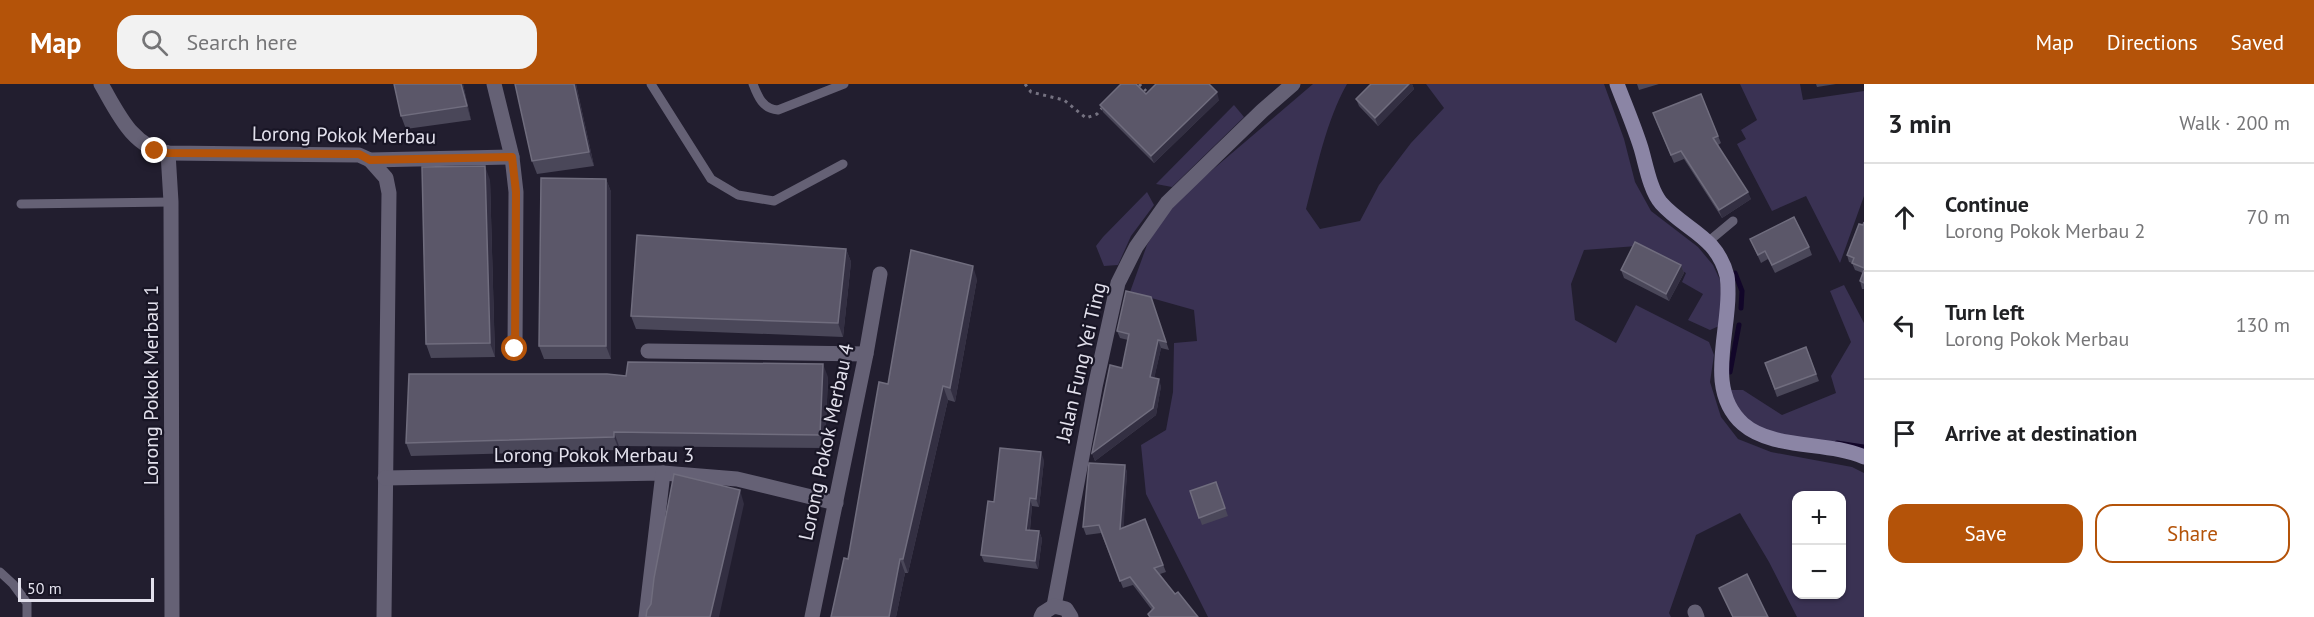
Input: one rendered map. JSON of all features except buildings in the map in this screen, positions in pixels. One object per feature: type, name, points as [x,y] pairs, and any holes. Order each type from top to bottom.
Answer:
[{"type":"street","name":"Lorong Pokok Merbau","points":[[101,84],[124,125],[142,143],[155,151],[168,153],[359,154],[370,160],[512,157]]},
{"type":"street","points":[[494,84],[512,157],[516,192],[515,349]]},
{"type":"street","name":"Jalan Fung Yei Ting","points":[[1054,606],[1095,387],[1118,284],[1137,248],[1167,203],[1293,84]]},
{"type":"street","points":[[1617,84],[1660,202],[1709,241],[1721,260],[1727,277],[1728,309],[1720,378],[1731,411],[1744,425],[1770,438],[1849,451],[1864,457]]},
{"type":"street","name":"Lorong Pokok Merbau 1","points":[[168,153],[171,202],[172,617]]},
{"type":"street","points":[[370,160],[386,178],[389,193],[384,617]]},
{"type":"street","name":"Lorong Pokok Merbau 4","points":[[812,617],[866,354],[880,274]]},
{"type":"street","points":[[648,351],[866,354]]},
{"type":"street","points":[[646,617],[663,473]]},
{"type":"street","name":"Lorong Pokok Merbau 3","points":[[385,478],[663,473],[737,479],[836,502]]},
{"type":"street","points":[[1041,617],[1054,606],[1066,609],[1071,617]]},
{"type":"lane","points":[[651,84],[711,179],[738,195],[774,201],[843,164]]},
{"type":"lane","points":[[753,84],[760,100],[771,109],[778,110],[843,84]]},
{"type":"lane","points":[[21,204],[171,202]]},
{"type":"lane","points":[[1709,241],[1733,221]]},
{"type":"lane","points":[[0,572],[13,584],[27,603],[27,617]]},
{"type":"path","points":[[1025,84],[1031,92],[1064,100],[1086,118],[1097,114],[1105,102]]},
{"type":"path","points":[[1139,84],[1146,91]]},
{"type":"shaded area","points":[[1313,84],[1347,84],[1333,113],[1306,209],[1320,229],[1360,221],[1379,185],[1411,143],[1444,108],[1426,84],[1604,84],[1624,139],[1635,182],[1651,211],[1698,247],[1713,265],[1720,280],[1722,316],[1719,326],[1710,330],[1688,320],[1703,294],[1682,282],[1686,273],[1637,246],[1584,250],[1571,284],[1575,320],[1616,343],[1636,305],[1709,342],[1714,355],[1710,382],[1721,417],[1738,439],[1771,452],[1852,467],[1864,473],[1864,617],[1797,617],[1769,562],[1740,513],[1696,535],[1669,613],[1671,617],[1208,617],[1146,494],[1141,445],[1166,430],[1173,392],[1174,343],[1197,341],[1194,310],[1130,292],[1147,245],[1167,212],[1191,188]]},
{"type":"shaded area","points":[[1740,84],[1800,84],[1803,100],[1864,91],[1864,196],[1840,263],[1806,196],[1772,211],[1737,144],[1746,139],[1741,130],[1757,120]]},
{"type":"shaded area","points":[[1234,105],[1244,117],[1172,187],[1156,184]]},
{"type":"shaded area","points":[[1147,192],[1154,205],[1131,236],[1118,265],[1104,266],[1096,246]]},
{"type":"shaded area","points":[[1844,285],[1864,323],[1864,452],[1755,428],[1735,407],[1729,390],[1743,390],[1782,415],[1836,393],[1831,376],[1851,342],[1830,291]]},
{"type":"waterway","points":[[1735,273],[1742,291],[1741,308]]},
{"type":"waterway","points":[[1730,372],[1739,325]]},
{"type":"waterway","points":[[1837,443],[1864,447]]},
{"type":"route","points":[[155,151],[168,153],[359,154],[370,160],[512,157],[516,192],[515,349]]}]
